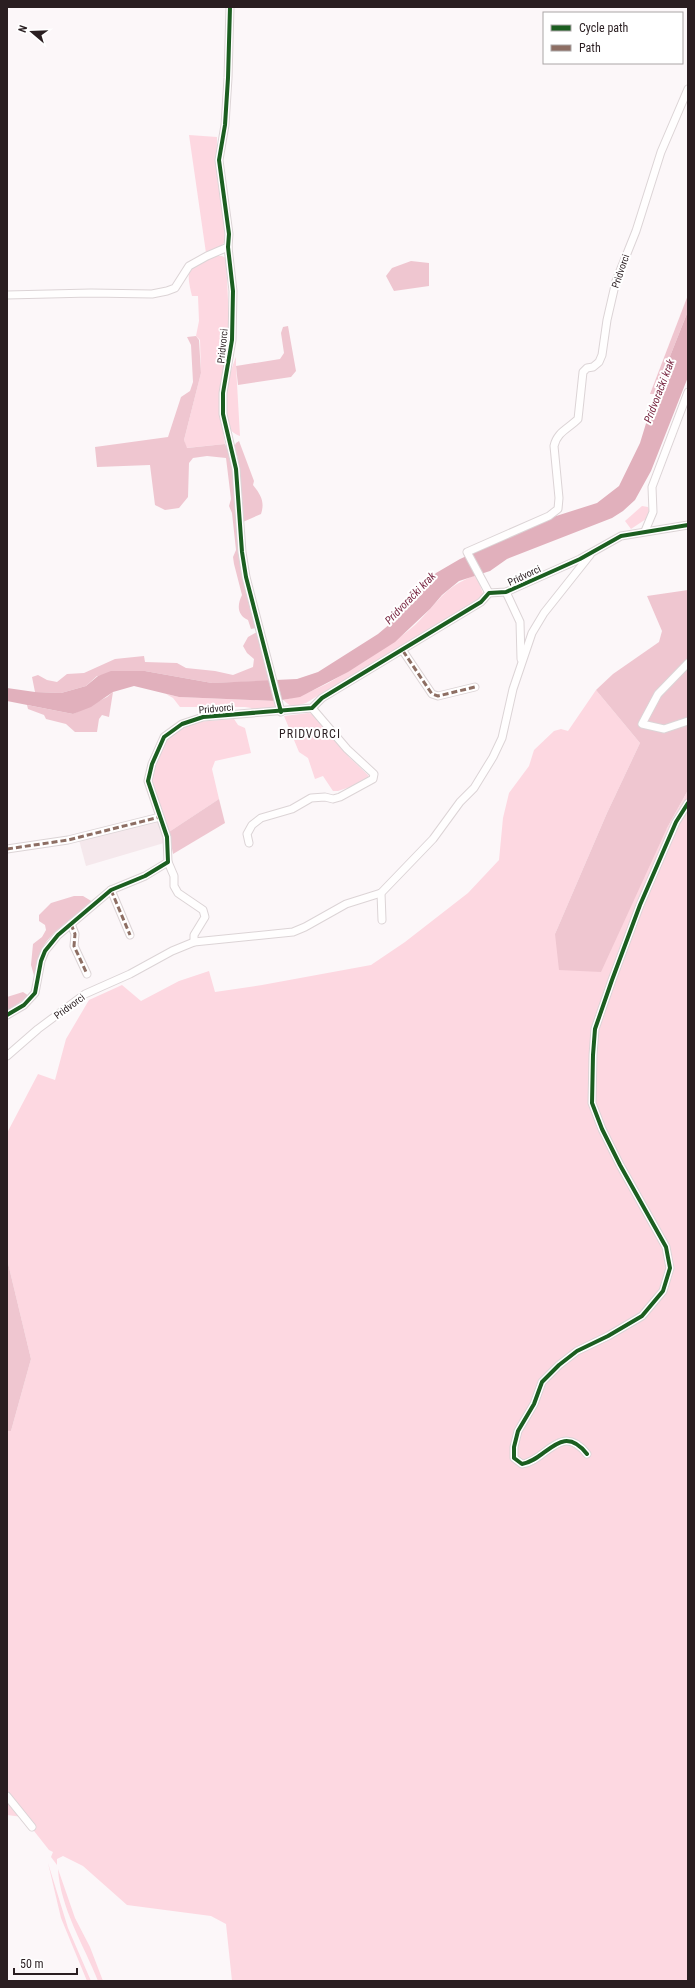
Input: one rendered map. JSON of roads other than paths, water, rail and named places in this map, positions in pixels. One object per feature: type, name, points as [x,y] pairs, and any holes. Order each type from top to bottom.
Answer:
[{"type":"street","name":"Pridvorci","points":[[230,7],[225,125],[219,160],[229,234],[228,247],[232,291],[232,340],[223,393],[223,414],[236,469],[246,577],[281,712]]},
{"type":"street","name":"Pridvorci","points":[[688,89],[661,152],[636,231],[616,281],[607,320],[602,355],[599,362],[583,372],[578,419],[560,433],[556,439],[554,446],[558,509],[549,516],[467,552],[489,593],[506,592],[621,536],[688,525]]},
{"type":"street","points":[[7,295],[91,293],[152,294],[167,291],[175,288],[189,266],[228,247]]},
{"type":"street","points":[[645,531],[653,512],[652,487],[688,392]]},
{"type":"street","name":"Pridvorci","points":[[7,1056],[38,1029],[85,994],[194,942],[293,932],[305,928],[346,904],[381,893],[433,839],[460,802],[474,788],[494,757],[502,738],[522,661],[532,633],[544,613],[592,551]]},
{"type":"street","points":[[506,592],[520,622],[522,661]]},
{"type":"street","points":[[249,843],[247,834],[252,825],[261,818],[292,809],[311,798],[325,797],[333,799],[340,797],[373,779],[374,774],[347,749],[312,708],[322,698],[403,651],[481,602],[489,593]]},
{"type":"street","points":[[403,651],[432,694],[438,696],[475,687]]},
{"type":"street","points":[[688,663],[658,694],[642,724],[664,729],[688,721]]},
{"type":"street","name":"Pridvorci","points":[[194,942],[194,935],[205,917],[203,910],[178,894],[174,886],[174,876],[168,862],[167,837],[148,781],[164,737],[170,731],[192,719],[312,708]]},
{"type":"street","points":[[587,1454],[580,1445],[568,1442],[558,1442],[530,1463],[522,1464],[514,1458],[514,1447],[518,1431],[534,1404],[542,1382],[576,1351],[608,1336],[642,1316],[663,1291],[670,1268],[666,1247],[620,1165],[592,1103],[593,1055],[595,1029],[640,905],[676,822],[688,803]]},
{"type":"street","points":[[7,849],[68,840],[160,817]]},
{"type":"street","points":[[7,1015],[24,1005],[35,992],[41,961],[45,950],[50,943],[111,890],[145,876],[168,862]]},
{"type":"street","points":[[111,890],[123,914],[130,934]]},
{"type":"street","points":[[381,893],[382,920]]},
{"type":"street","points":[[72,924],[75,934],[74,946],[87,974]]},
{"type":"street","points":[[7,1796],[32,1827]]},
{"type":"water","name":"Pridvorački krak","points":[[688,311],[688,377],[651,471],[635,500],[623,511],[612,518],[507,559],[490,571],[459,581],[442,595],[430,609],[395,642],[348,672],[300,697],[276,701],[179,697],[134,686],[113,692],[91,707],[73,714],[7,701],[7,688],[35,692],[61,693],[86,686],[98,676],[111,671],[145,671],[212,683],[297,679],[318,672],[378,634],[397,618],[408,602],[436,573],[460,559],[553,517],[597,503],[619,486],[640,443],[655,394]]},
{"type":"district","name":"PRIDVORCI","points":[[310,734]]}]
